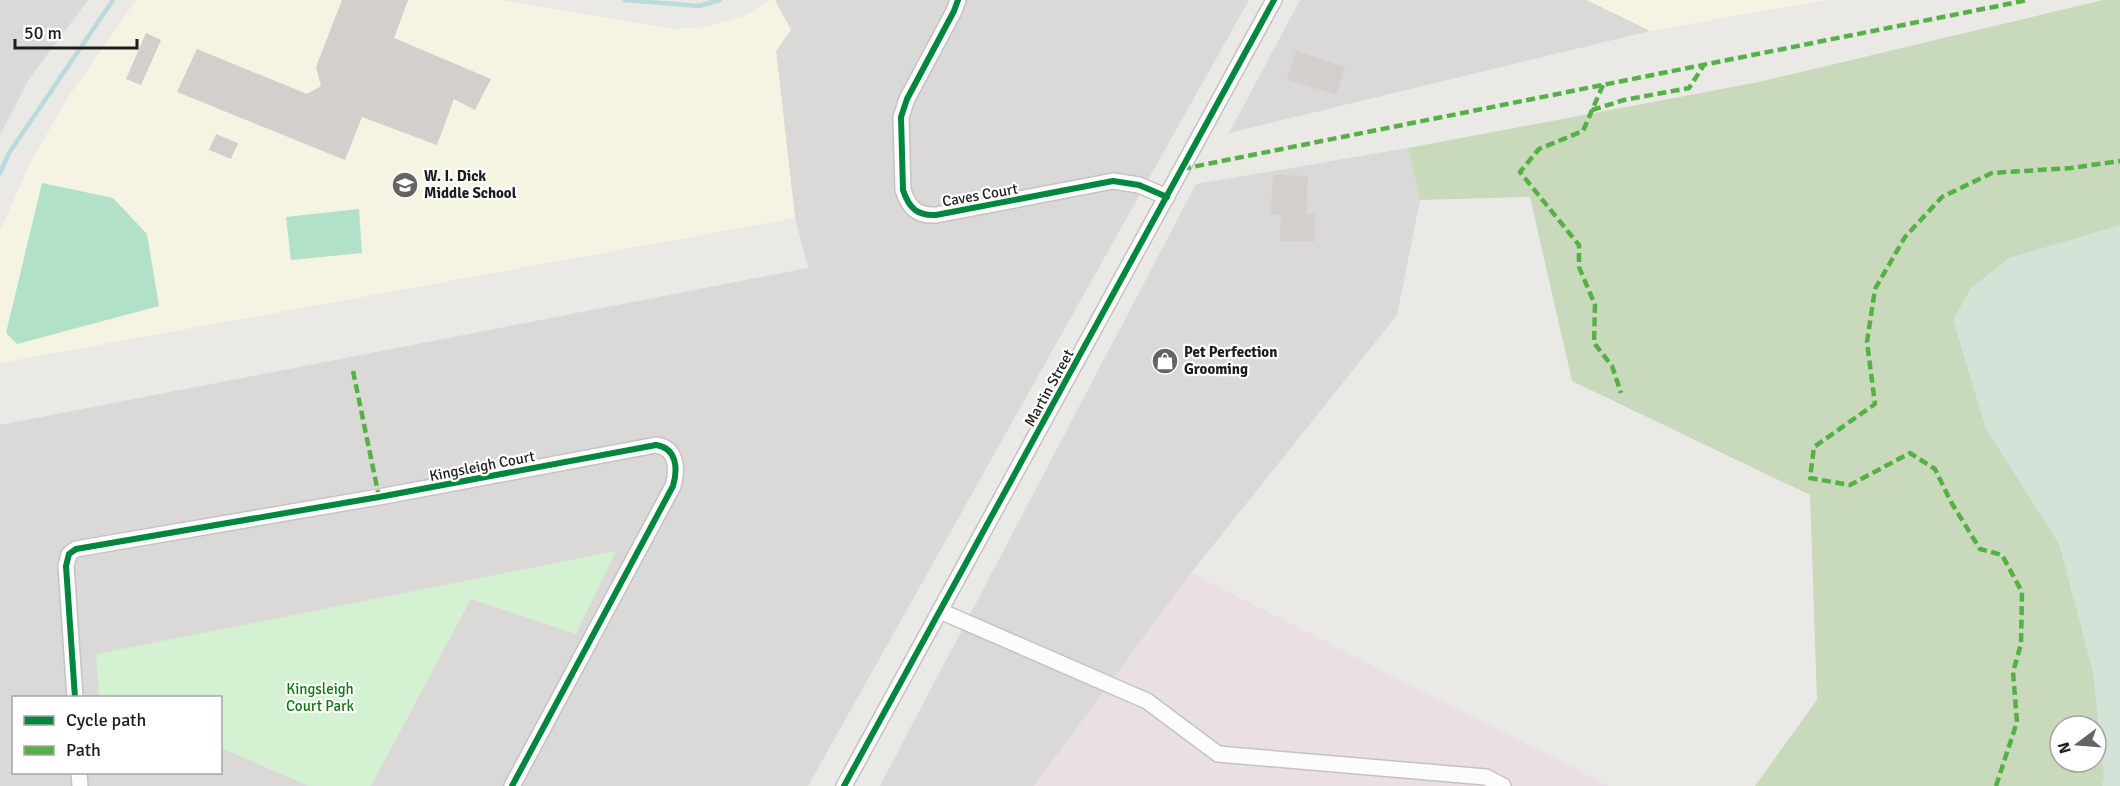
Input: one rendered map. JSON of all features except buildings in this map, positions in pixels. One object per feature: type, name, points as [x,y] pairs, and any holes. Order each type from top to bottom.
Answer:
[{"type":"street","name":"Caves Court","points":[[958,0],[907,99],[901,117],[903,190],[914,211],[923,216],[936,215],[1113,181],[1139,185],[1167,197]]},
{"type":"street","name":"Martin Street","points":[[844,786],[1274,0]]},
{"type":"street","name":"Kingsleigh Court","points":[[75,696],[66,566],[69,554],[76,549],[656,446],[666,447],[674,457],[676,473],[673,486],[512,786]]},
{"type":"street","points":[[940,611],[1147,701],[1218,753],[1486,777],[1503,786]]},
{"type":"shaded area","points":[[0,0],[88,0],[29,79],[0,135]]},
{"type":"shaded area","name":"W. I. Dick Middle School","points":[[136,0],[499,0],[673,29],[706,27],[744,16],[770,0],[775,0],[791,30],[776,51],[795,218],[0,363],[0,231],[31,161],[69,96]]},
{"type":"shaded area","points":[[775,0],[1249,0],[808,786],[0,786],[0,425],[808,268],[795,218],[776,50],[791,30]]},
{"type":"shaded area","points":[[1300,0],[1587,0],[1650,31],[1229,133]]},
{"type":"shaded area","points":[[1587,0],[1825,0],[1650,31]]},
{"type":"shaded area","points":[[1408,148],[1420,200],[1397,315],[1191,573],[1034,786],[880,786],[1196,184]]},
{"type":"shaded area","points":[[2120,225],[2120,786],[2102,786],[2104,774],[2108,774],[2108,714],[2097,714],[2093,672],[2059,544],[1986,429],[1953,320],[1971,288],[2009,258]]},
{"type":"shaded area","points":[[1191,573],[1609,786],[1034,786]]},
{"type":"green space","points":[[2103,0],[2120,0],[2120,786],[1755,786],[1817,700],[1810,495],[1572,381],[1530,197],[1420,200],[1408,148],[1759,82]]},
{"type":"green space","points":[[42,183],[113,198],[147,234],[159,306],[17,344],[6,333]]},
{"type":"green space","points":[[359,209],[362,253],[291,260],[286,217]]},
{"type":"green space","name":"Kingsleigh Court Park","points":[[616,551],[576,634],[471,599],[371,786],[309,786],[222,748],[222,696],[101,696],[96,654]]},
{"type":"waterway","points":[[0,173],[9,153],[113,0]]},
{"type":"waterway","points":[[625,0],[699,6],[720,0]]},
{"type":"marked path","points":[[1182,169],[2028,0]]},
{"type":"marked path","points":[[1592,110],[1624,100],[1689,88],[1704,65]]},
{"type":"marked path","points":[[1603,85],[1583,131],[1539,149],[1520,172],[1579,245],[1579,267],[1595,305],[1594,343],[1612,366],[1621,393]]},
{"type":"marked path","points":[[1996,786],[2017,722],[2013,672],[2021,644],[2022,592],[2002,555],[1980,549],[1951,502],[1935,469],[1910,453],[1850,485],[1810,478],[1814,447],[1875,404],[1867,342],[1875,289],[1905,237],[1942,197],[1992,173],[2071,168],[2120,161]]},
{"type":"marked path","points":[[353,371],[379,497]]},
{"type":"cycle path","points":[[958,0],[907,99],[901,117],[903,190],[908,202],[915,210],[924,214],[936,215],[1113,181],[1139,185],[1167,197]]},
{"type":"cycle path","points":[[844,786],[1274,0]]},
{"type":"cycle path","points":[[75,696],[66,566],[69,554],[76,549],[379,497],[656,445],[663,447],[668,450],[674,460],[673,486],[512,786]]},
{"type":"place","name":"W. I. Dick Middle School","points":[[405,185]]},
{"type":"place","name":"Pet Perfection Grooming","points":[[1165,361]]}]
